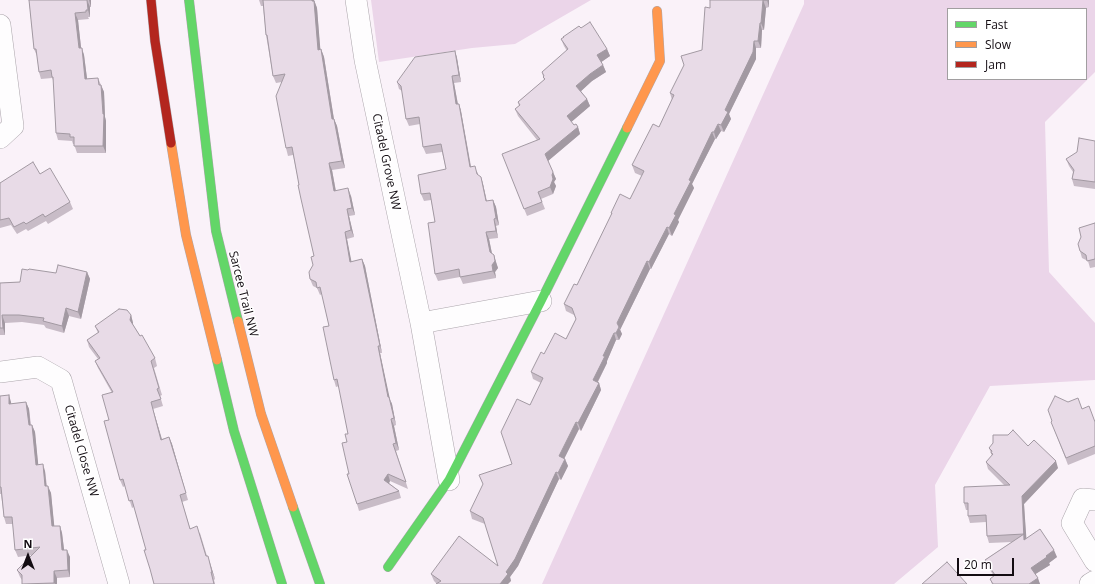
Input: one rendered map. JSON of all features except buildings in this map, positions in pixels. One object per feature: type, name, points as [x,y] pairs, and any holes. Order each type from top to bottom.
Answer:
[{"type":"main road","points":[[151,0],[155,41],[186,235],[234,431],[282,584]]},
{"type":"main road","name":"Sarcee Trail NW","points":[[189,0],[216,231],[261,414],[320,584]]},
{"type":"main road","points":[[388,567],[450,480],[660,61],[657,11]]},
{"type":"street","name":"Citadel Grove NW","points":[[356,0],[365,60],[421,323],[450,480]]},
{"type":"street","points":[[0,25],[13,126],[0,138]]},
{"type":"street","points":[[421,323],[541,301]]},
{"type":"street","name":"Citadel Close NW","points":[[0,372],[38,367],[61,380],[119,584]]},
{"type":"street","points":[[1095,500],[1083,499],[1072,523],[1095,561]]},
{"type":"street","points":[[1090,584],[1095,580]]},
{"type":"shaded area","points":[[371,0],[591,0],[515,44],[472,48],[379,62]]},
{"type":"shaded area","points":[[804,0],[1095,0],[1095,72],[1087,80],[1045,122],[1049,272],[1095,323],[1095,380],[990,386],[935,485],[938,547],[894,584],[542,584],[804,4]]},
{"type":"traffic: fast","points":[[189,0],[216,231],[238,321]]},
{"type":"traffic: fast","points":[[388,567],[449,480],[541,301],[627,128]]},
{"type":"traffic: fast","points":[[217,360],[234,431],[282,584]]},
{"type":"traffic: fast","points":[[293,507],[320,584]]},
{"type":"traffic: slow","points":[[627,128],[660,61],[657,11]]},
{"type":"traffic: slow","points":[[171,143],[186,235],[217,360]]},
{"type":"traffic: slow","points":[[238,321],[261,414],[293,507]]},
{"type":"traffic: jam","points":[[151,0],[155,41],[171,143]]}]
